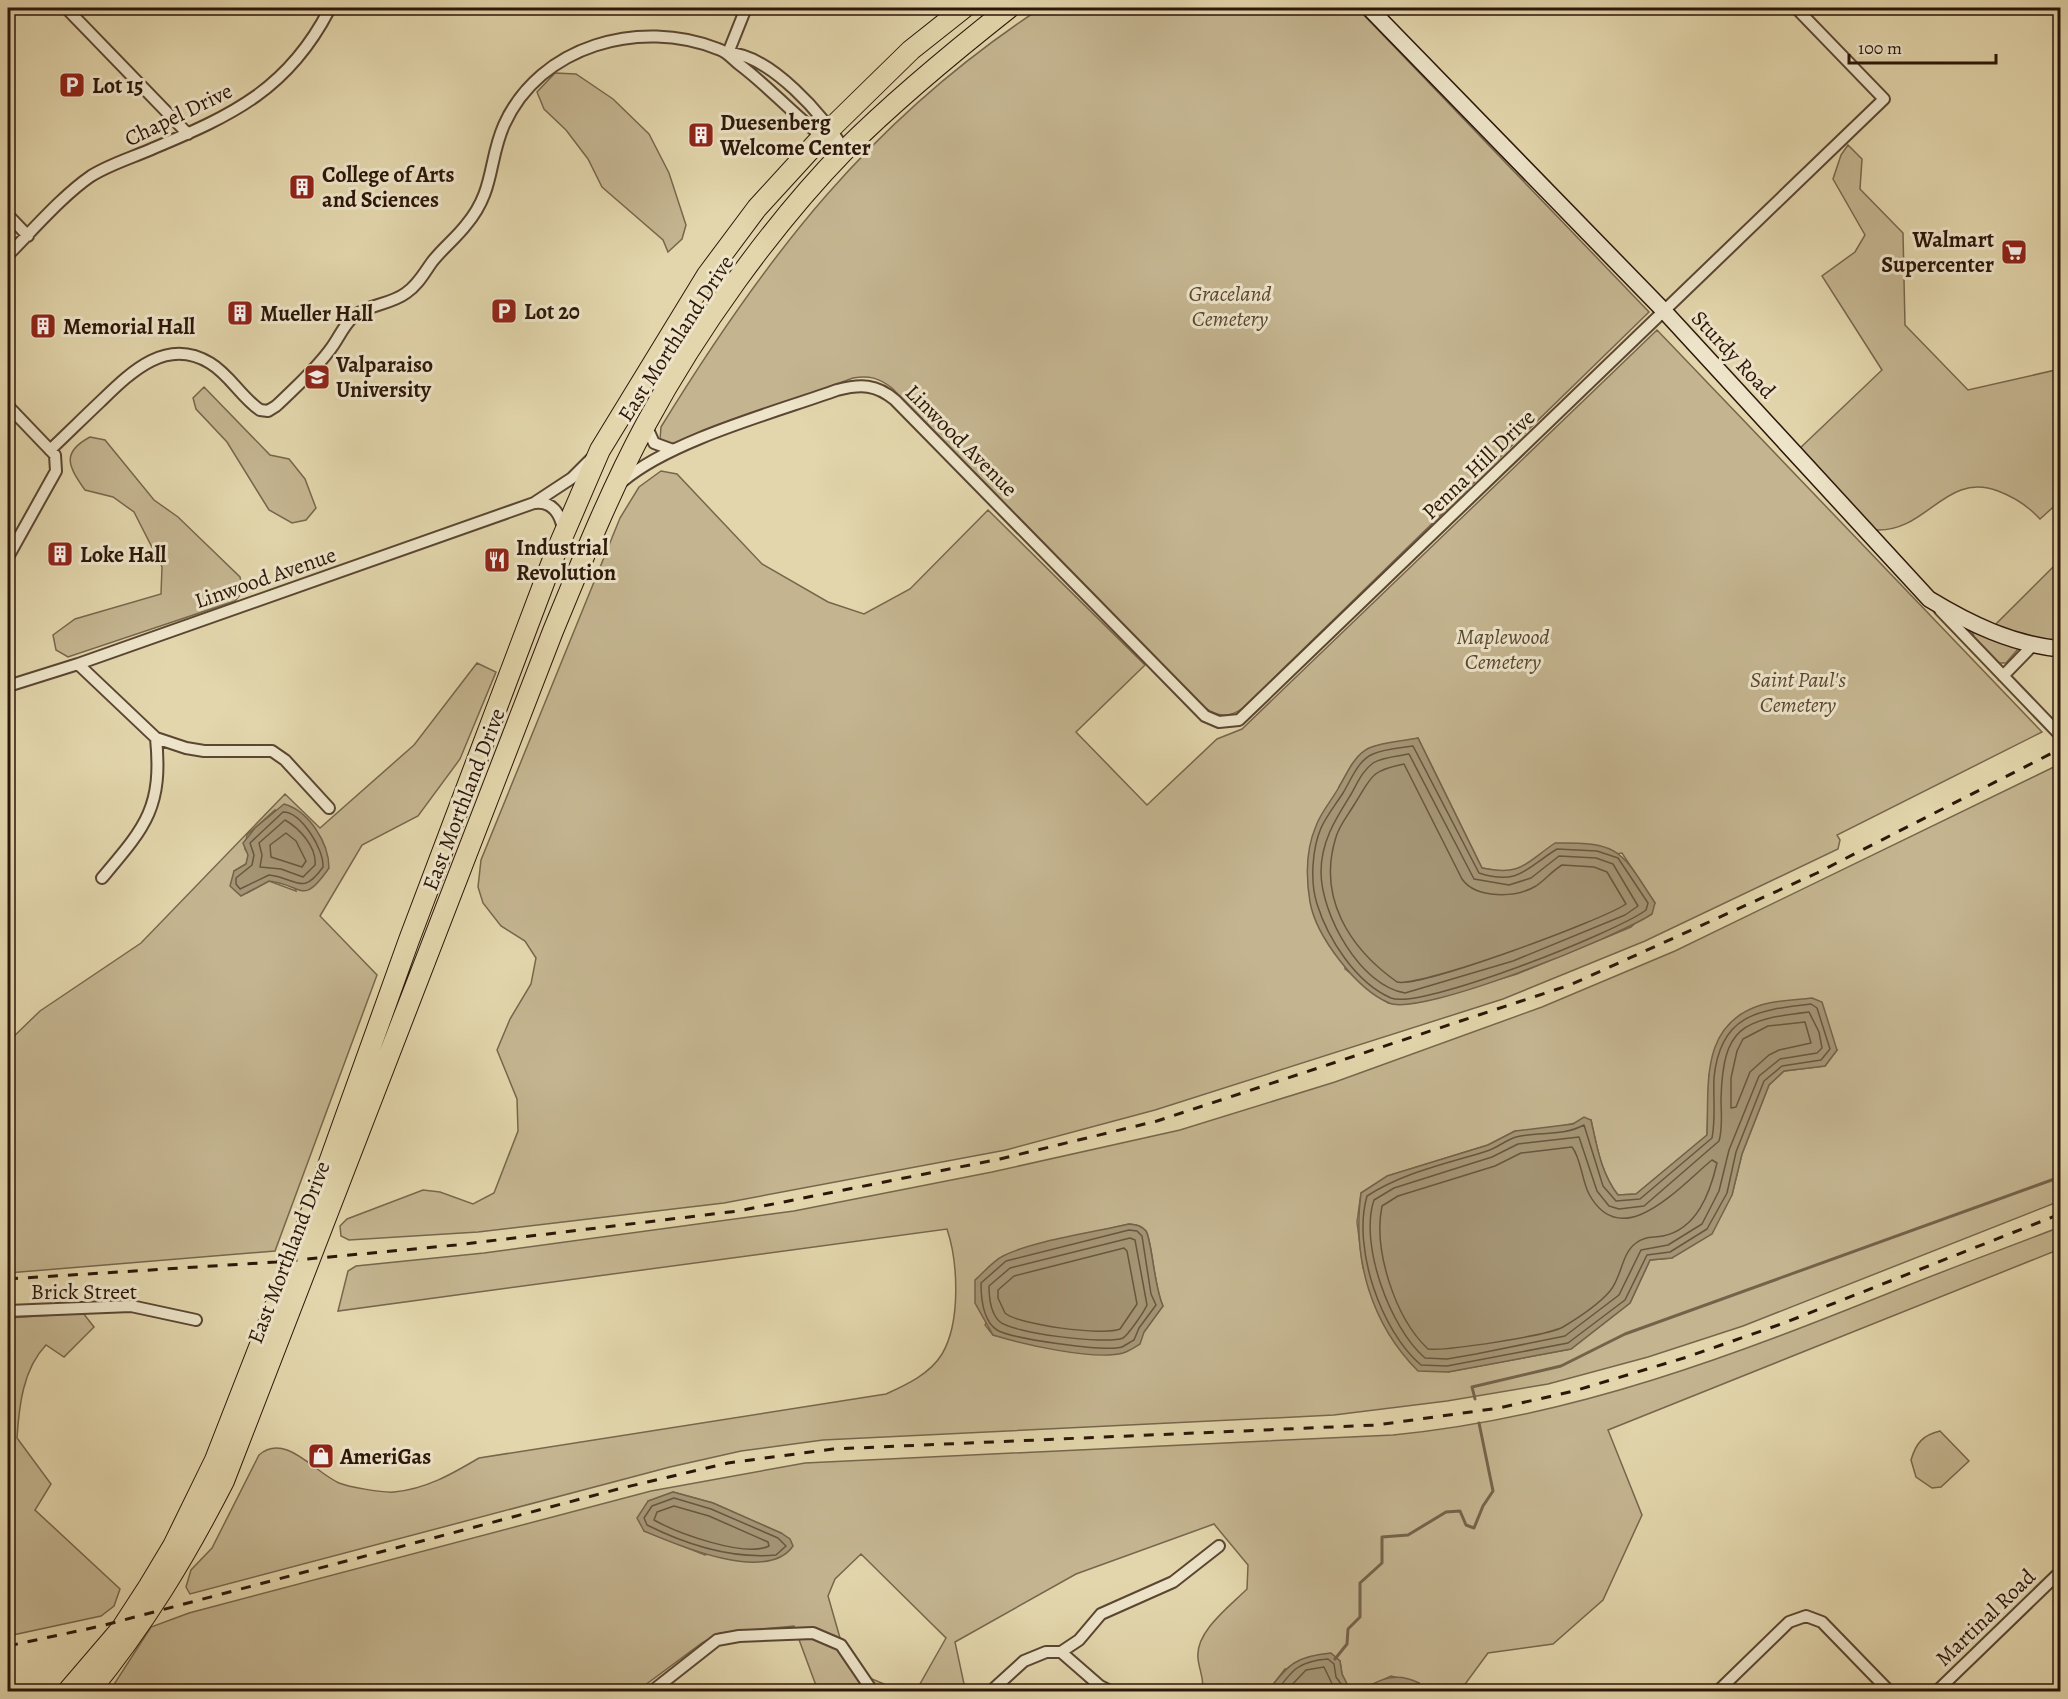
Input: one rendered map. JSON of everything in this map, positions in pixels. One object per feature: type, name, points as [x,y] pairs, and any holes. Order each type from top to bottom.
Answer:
[{"type":"highway","name":"East Morthland Drive","points":[[67,1692],[121,1629],[149,1586],[173,1546],[214,1460],[304,1232],[409,940],[564,531],[600,450],[707,275],[757,208],[826,133],[911,50],[964,8]]},
{"type":"highway","name":"East Morthland Drive","points":[[90,1692],[157,1602],[188,1553],[224,1481],[553,631],[614,488],[645,425],[704,329],[756,257],[845,151],[942,61],[1009,8]]},
{"type":"street","points":[[66,8],[188,134]]},
{"type":"street","points":[[728,53],[746,8]]},
{"type":"street","name":"Sturdy Road","points":[[1369,8],[1665,312],[1929,599],[2061,735]]},
{"type":"street","name":"Penna Hill Drive","points":[[1092,600],[1205,716],[1219,722],[1239,720],[1884,99],[1796,8]]},
{"type":"street","name":"Chapel Drive","points":[[8,255],[90,177],[227,116],[280,78],[312,41],[329,10]]},
{"type":"street","points":[[50,450],[136,368],[165,355],[195,356],[208,361],[220,369],[260,410],[268,411],[276,406],[315,368],[351,319],[360,312],[396,299],[408,292],[442,250],[466,226],[485,196],[498,143],[514,106],[538,77],[562,60],[604,42],[645,37],[683,39],[728,53],[741,54],[772,72],[845,151]]},
{"type":"street","points":[[8,215],[28,236]]},
{"type":"street","name":"Linwood Avenue","points":[[614,488],[632,473],[673,450],[837,390],[858,386],[875,387],[903,408],[1092,600]]},
{"type":"street","points":[[8,406],[50,450],[57,463],[56,471],[8,557]]},
{"type":"street","points":[[645,425],[654,443],[673,450]]},
{"type":"street","name":"Linwood Avenue","points":[[8,686],[78,664],[534,503],[572,478],[600,450]]},
{"type":"street","points":[[534,503],[551,506],[561,518],[564,531]]},
{"type":"street","points":[[1929,599],[1986,629],[2033,645],[2061,649]]},
{"type":"street","points":[[2003,675],[2033,645]]},
{"type":"street","points":[[78,664],[156,738],[186,748],[204,751],[272,751],[285,759],[329,808]]},
{"type":"street","points":[[102,878],[138,835],[153,808],[158,784],[156,738]]},
{"type":"street","name":"Brick Street","points":[[8,1311],[131,1306],[196,1320]]},
{"type":"street","points":[[990,1692],[1024,1661],[1046,1652],[1061,1652],[1079,1640],[1101,1614],[1173,1582],[1220,1546]]},
{"type":"street","name":"Martinal Road","points":[[1936,1692],[2061,1572]]},
{"type":"street","points":[[1717,1692],[1789,1622],[1806,1616],[1822,1622],[1890,1692]]},
{"type":"street","points":[[651,1692],[717,1640],[739,1636],[813,1633],[840,1645],[873,1692]]},
{"type":"street","points":[[1061,1652],[1099,1689],[1112,1692]]},
{"type":"green space","name":"Graceland Cemetery","points":[[1041,8],[1357,8],[1649,312],[1243,708],[1228,715],[1214,713],[1204,707],[892,388],[883,382],[869,377],[853,378],[670,445],[660,440],[661,427],[741,305],[827,195],[874,144],[925,96],[980,51]]},
{"type":"green space","points":[[555,73],[576,74],[613,99],[649,134],[669,173],[686,225],[682,239],[668,252],[663,240],[602,187],[588,159],[566,130],[544,109],[537,92]]},
{"type":"green space","points":[[1848,145],[1862,159],[1860,189],[1903,233],[1905,325],[1968,390],[2060,369],[2060,501],[2040,519],[2010,496],[1980,487],[1964,489],[1950,495],[1909,522],[1893,528],[1875,530],[1798,450],[1882,370],[1822,276],[1855,252],[1865,235],[1833,179],[1841,155]]},
{"type":"green space","points":[[1657,330],[2042,732],[1837,835],[1840,840],[1838,849],[1645,941],[1503,999],[1155,1110],[1006,1150],[724,1203],[478,1232],[349,1240],[341,1236],[340,1226],[347,1219],[423,1190],[440,1192],[473,1204],[494,1193],[518,1131],[517,1099],[497,1050],[510,1019],[531,984],[536,958],[525,941],[501,926],[483,903],[478,887],[481,860],[620,518],[639,487],[661,471],[677,474],[762,564],[828,602],[864,614],[910,589],[988,510],[1145,665],[1076,732],[1147,805],[1217,739],[1242,729]],"holes":[[[1418,738],[1482,868],[1505,872],[1622,853],[1655,903],[1631,927],[1517,974],[1480,985],[1388,1003],[1345,969],[1339,787],[1352,764]]]},
{"type":"green space","points":[[204,387],[270,455],[289,459],[305,479],[316,508],[306,520],[292,523],[269,510],[227,442],[196,409],[193,398]]},
{"type":"green space","points":[[90,437],[105,440],[154,500],[178,517],[240,577],[243,591],[235,601],[68,657],[56,650],[53,635],[75,619],[161,594],[162,567],[134,512],[113,497],[85,490],[75,474],[70,461],[71,455],[74,449]]},
{"type":"green space","points":[[2060,560],[2060,645],[1995,625]]},
{"type":"green space","points":[[1972,631],[2018,649],[2006,663],[1998,663],[1975,639]]},
{"type":"green space","points":[[477,663],[496,672],[460,759],[418,816],[362,845],[320,916],[377,975],[275,1251],[8,1273],[8,1042],[40,1011],[141,943],[285,794],[320,828],[414,745]],"holes":[[[275,810],[296,891],[269,881],[247,893],[234,871],[246,864],[249,855],[245,849],[247,835]]]},
{"type":"green space","points":[[2060,764],[2060,1201],[1743,1326],[1648,1357],[1548,1384],[1447,1401],[1334,1415],[823,1440],[741,1451],[670,1467],[190,1594],[186,1587],[191,1570],[212,1548],[259,1455],[269,1449],[279,1448],[289,1451],[339,1483],[382,1492],[394,1492],[428,1484],[479,1458],[886,1394],[917,1378],[942,1354],[952,1326],[956,1292],[954,1258],[947,1229],[338,1311],[348,1271],[356,1266],[484,1253],[794,1211],[992,1172],[1180,1130],[1335,1082],[1542,1007],[1675,951]],"holes":[[[1837,1050],[1825,1066],[1784,1071],[1769,1085],[1742,1154],[1732,1195],[1672,1258],[1650,1260],[1630,1303],[1571,1349],[1448,1372],[1363,1268],[1357,1222],[1361,1193],[1388,1176],[1488,1145],[1515,1131],[1542,1130],[1591,1120],[1600,1159],[1612,1187],[1618,1195],[1636,1194],[1707,1135],[1709,1075]],[[1129,1224],[1140,1226],[1146,1231],[1157,1288],[1163,1306],[1144,1332],[1100,1354],[1045,1347],[993,1335],[985,1325],[1034,1246]]]},
{"type":"green space","points":[[2060,1227],[2060,1249],[1608,1430],[1642,1515],[1603,1600],[1553,1644],[1488,1653],[1460,1691],[1419,1691],[1419,1683],[1391,1676],[1361,1690],[1348,1686],[1342,1674],[1340,1661],[1285,1669],[1268,1691],[1202,1691],[1198,1658],[1202,1639],[1223,1611],[1247,1589],[1248,1565],[1214,1524],[1076,1574],[955,1642],[964,1684],[970,1691],[916,1691],[946,1638],[861,1554],[835,1579],[828,1596],[840,1638],[867,1677],[901,1691],[818,1691],[794,1626],[720,1633],[702,1643],[637,1691],[112,1692],[111,1689],[151,1627],[189,1613],[651,1491],[805,1463],[1393,1435],[1460,1427],[1590,1398],[1717,1359]],"holes":[[[673,1492],[713,1503],[781,1533],[705,1555],[644,1531],[648,1501]]]},
{"type":"green space","points":[[83,1313],[94,1327],[64,1357],[46,1345],[32,1365],[21,1401],[17,1438],[51,1484],[35,1510],[120,1589],[114,1606],[101,1616],[8,1636],[8,1318]]},
{"type":"green space","points":[[1940,1431],[1969,1461],[1941,1487],[1932,1488],[1916,1477],[1911,1460],[1921,1441]]},
{"type":"water","points":[[1418,738],[1482,868],[1515,869],[1555,843],[1577,843],[1607,848],[1626,861],[1634,872],[1655,903],[1652,914],[1601,940],[1477,987],[1408,1004],[1389,1003],[1376,996],[1339,960],[1320,930],[1310,902],[1309,854],[1318,821],[1359,755],[1375,746]]},
{"type":"water","points":[[284,804],[302,813],[316,829],[325,848],[329,868],[313,887],[307,890],[302,891],[269,881],[241,896],[230,886],[234,871],[246,864],[248,855],[243,843],[255,828]]},
{"type":"water","points":[[1812,998],[1822,1002],[1837,1050],[1825,1066],[1784,1071],[1769,1085],[1742,1154],[1732,1195],[1712,1234],[1672,1258],[1650,1260],[1630,1303],[1571,1349],[1448,1372],[1418,1371],[1388,1332],[1368,1289],[1360,1242],[1361,1193],[1387,1176],[1488,1145],[1515,1131],[1573,1124],[1584,1117],[1591,1120],[1600,1159],[1612,1187],[1618,1195],[1636,1194],[1707,1135],[1709,1076],[1712,1058],[1727,1026],[1741,1014],[1761,1005]]},
{"type":"water","points":[[1129,1224],[1140,1226],[1146,1231],[1157,1288],[1163,1306],[1144,1332],[1140,1344],[1123,1353],[1095,1355],[1039,1347],[993,1335],[975,1303],[975,1280],[996,1261],[1030,1246]]},
{"type":"water","points":[[673,1492],[713,1503],[781,1533],[790,1539],[793,1546],[780,1557],[763,1562],[743,1562],[699,1552],[644,1531],[637,1518],[648,1501]]},
{"type":"water","points":[[1331,1653],[1340,1661],[1342,1674],[1348,1686],[1361,1690],[1376,1682],[1397,1677],[1419,1683],[1419,1691],[1268,1691],[1294,1663],[1310,1656]]},
{"type":"waterway","points":[[1475,1399],[1472,1387],[1561,1366],[1625,1334],[2060,1177]]},
{"type":"waterway","points":[[1335,1659],[1347,1644],[1348,1629],[1360,1617],[1360,1583],[1382,1563],[1382,1537],[1408,1535],[1446,1512],[1460,1511],[1466,1525],[1474,1528],[1483,1506],[1493,1491],[1479,1423]]},
{"type":"railway","points":[[8,1279],[276,1262],[456,1245],[738,1211],[1000,1159],[1157,1121],[1570,985],[1817,873],[2060,749]]},
{"type":"railway","points":[[8,1646],[101,1626],[622,1488],[728,1463],[833,1449],[1377,1425],[1499,1408],[1574,1391],[1687,1357],[1784,1323],[2060,1214]]},
{"type":"place","name":"Lot 15","points":[[72,85]]},
{"type":"place","name":"Duesenberg Welcome Center","points":[[701,135]]},
{"type":"place","name":"College of Arts and Sciences","points":[[302,187]]},
{"type":"place","name":"Walmart Supercenter","points":[[2014,252]]},
{"type":"place","name":"Lot 20","points":[[504,311]]},
{"type":"place","name":"Mueller Hall","points":[[240,313]]},
{"type":"place","name":"Memorial Hall","points":[[43,326]]},
{"type":"place","name":"Valparaiso University","points":[[317,377]]},
{"type":"place","name":"Loke Hall","points":[[60,554]]},
{"type":"place","name":"Industrial Revolution","points":[[497,560]]},
{"type":"place","name":"AmeriGas","points":[[321,1456]]},
{"type":"park label","name":"Maplewood Cemetery","points":[[1503,648]]},
{"type":"park label","name":"Saint Paul's Cemetery","points":[[1798,692]]}]
